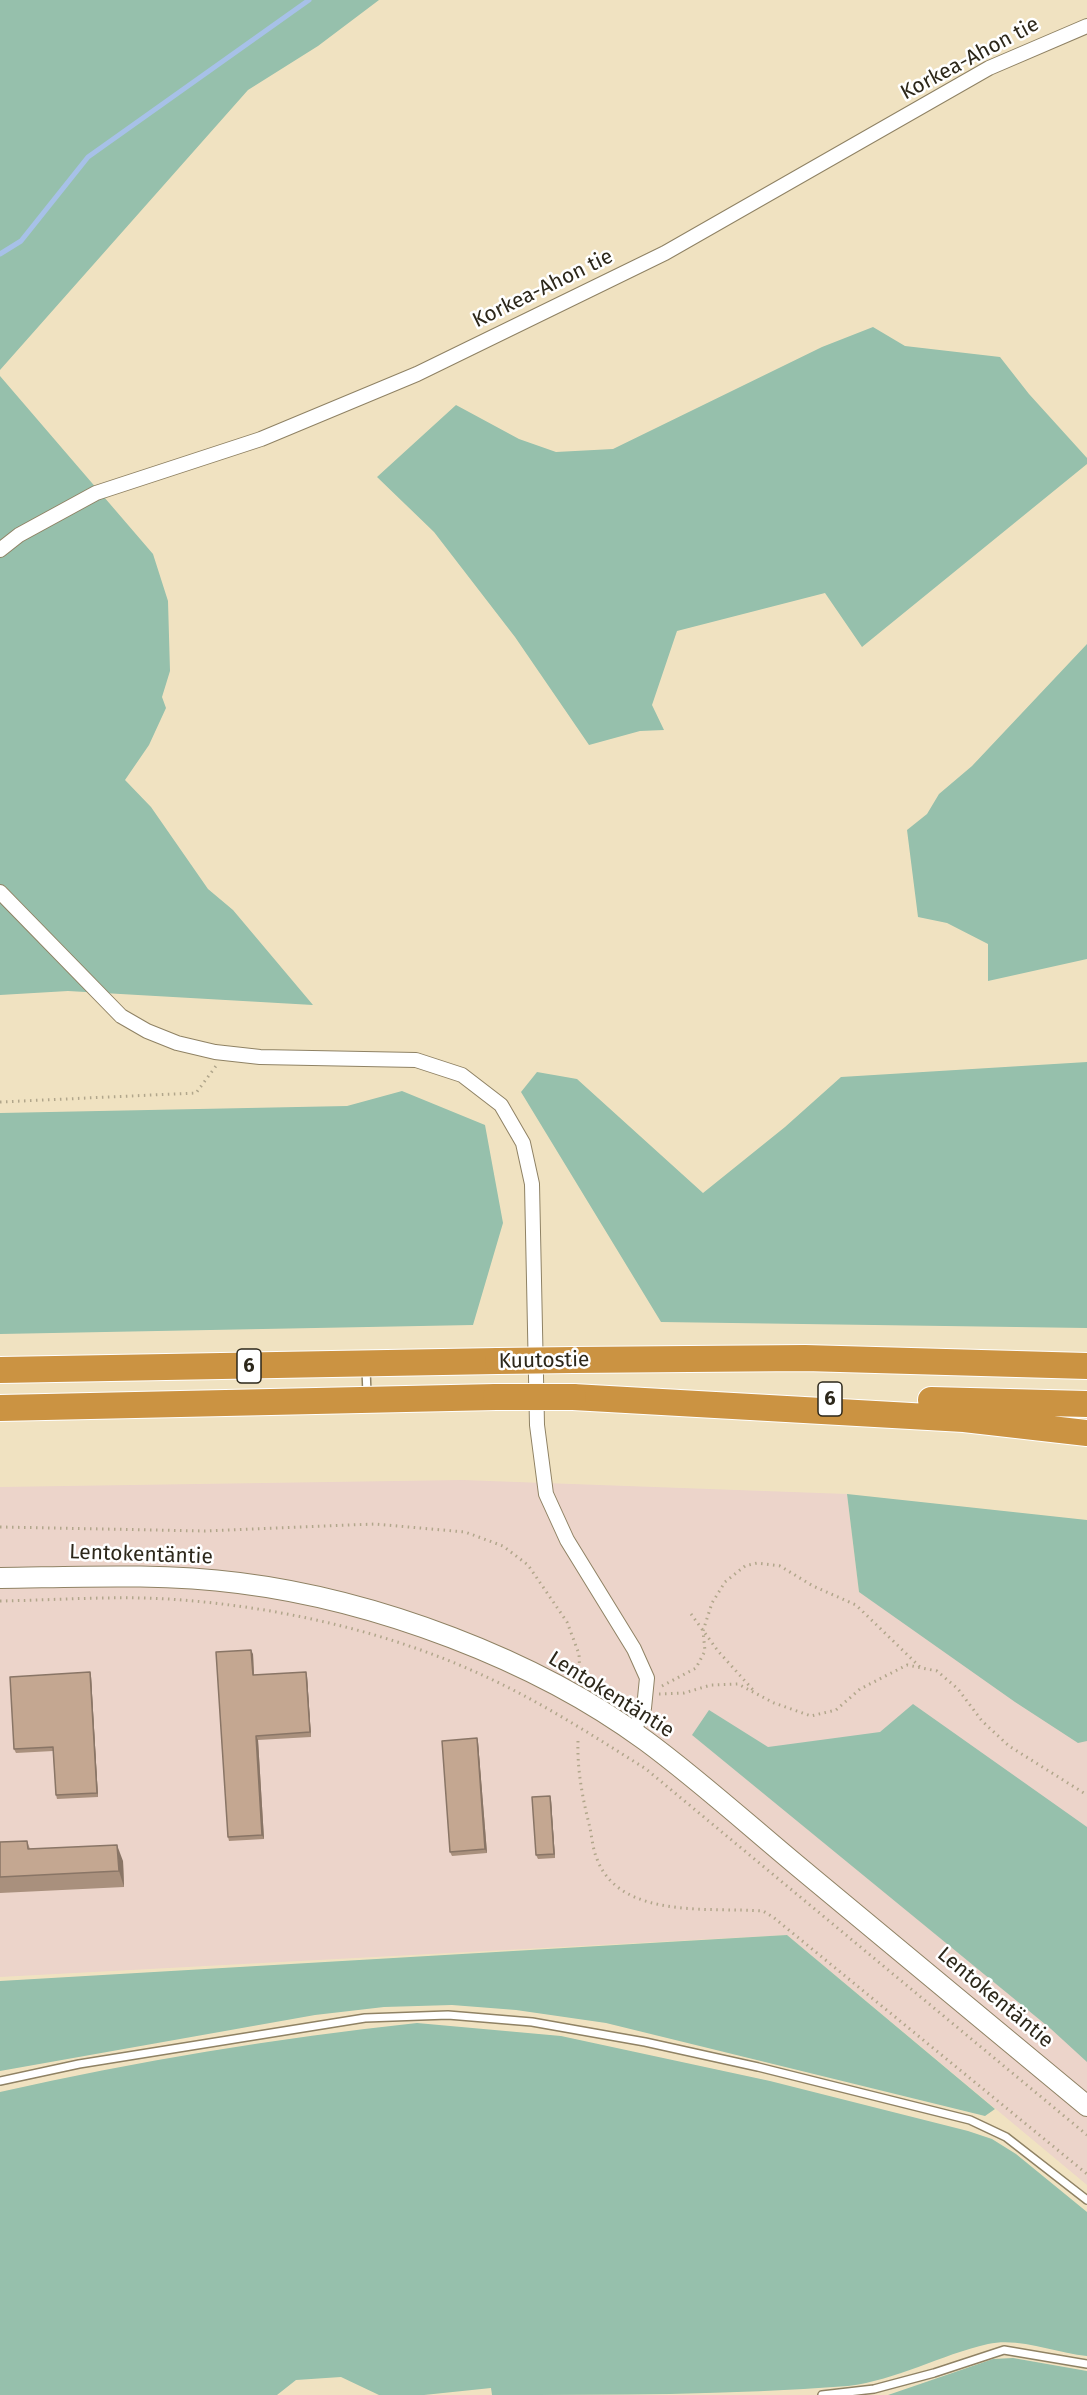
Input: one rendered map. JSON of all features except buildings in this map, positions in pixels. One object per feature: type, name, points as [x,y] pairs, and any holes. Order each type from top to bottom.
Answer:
[{"type":"highway","name":"Kuutostie","points":[[0,1370],[804,1358],[1087,1366]]},
{"type":"highway","name":"Kuutostie","points":[[0,1408],[573,1396],[1087,1404]]},
{"type":"highway","points":[[573,1396],[964,1419],[1087,1433]]},
{"type":"street","name":"Korkea-Ahon tie","points":[[0,550],[19,535],[96,493],[261,439],[428,369],[665,253],[989,68],[1087,26]]},
{"type":"street","points":[[0,892],[121,1016],[147,1031],[177,1043],[215,1052],[260,1057],[416,1060],[462,1075],[501,1105],[523,1143],[532,1184],[537,1425],[546,1494],[553,1514],[583,1568],[634,1649],[646,1678],[644,1708],[633,1733]]},
{"type":"street","name":"Lentokentäntie","points":[[0,1578],[123,1576],[238,1583],[365,1610],[432,1631],[491,1654],[547,1681],[633,1733],[1087,2106]]},
{"type":"lane","points":[[366,1364],[367,1400]]},
{"type":"lane","points":[[0,2081],[79,2064],[365,2018],[448,2015],[532,2022],[679,2049],[970,2120],[1006,2137],[1087,2200]]},
{"type":"lane","points":[[822,2395],[874,2389],[934,2373],[1004,2350],[1087,2364]]},
{"type":"path","points":[[0,1102],[196,1093],[219,1062]]},
{"type":"path","points":[[0,1527],[205,1531],[375,1524],[465,1532],[503,1546],[528,1565],[567,1622],[579,1654],[579,1677]]},
{"type":"path","points":[[646,1695],[696,1668],[705,1651],[703,1631],[711,1603],[725,1582],[745,1566],[771,1563],[856,1605],[921,1668]]},
{"type":"path","points":[[0,1601],[180,1600],[236,1607],[306,1618],[404,1644],[481,1674],[584,1729],[646,1769],[1087,2135]]},
{"type":"path","points":[[692,1614],[703,1631],[757,1694]]},
{"type":"path","points":[[646,1695],[684,1693],[711,1685],[738,1684],[811,1716],[836,1710],[860,1689],[906,1665],[937,1671],[958,1689],[982,1721],[1009,1746],[1087,1795]]},
{"type":"path","points":[[578,1741],[584,1802],[597,1860],[610,1881],[631,1897],[657,1906],[763,1911],[773,1917],[1087,2174]]},
{"type":"shaded area","points":[[462,1480],[847,1494],[859,1592],[1087,1741],[1087,2185],[787,1935],[0,1977],[0,1487]]},
{"type":"green space","points":[[0,0],[379,0],[318,46],[248,90],[0,370]]},
{"type":"green space","points":[[873,327],[905,346],[1000,357],[1029,394],[1087,458],[1087,464],[862,647],[825,593],[677,631],[652,705],[664,730],[640,731],[589,745],[515,637],[434,532],[377,477],[456,405],[519,439],[556,452],[613,449],[822,347]]},
{"type":"green space","points":[[0,376],[153,554],[168,601],[170,671],[162,697],[166,708],[149,745],[125,780],[151,807],[208,889],[233,910],[313,1005],[68,991],[0,995]]},
{"type":"green space","points":[[1087,644],[1087,959],[988,981],[988,944],[947,923],[918,917],[907,830],[927,814],[939,794],[972,766]]},
{"type":"green space","points":[[1087,1062],[1087,1328],[661,1322],[521,1092],[537,1072],[577,1079],[703,1193],[785,1127],[841,1077]]},
{"type":"green space","points":[[402,1091],[485,1125],[503,1223],[473,1325],[0,1334],[0,1113],[347,1106]]},
{"type":"green space","points":[[847,1494],[1087,1520],[1087,1741],[1078,1743],[1015,1702],[859,1592]]},
{"type":"green space","points":[[913,1704],[1087,1827],[1087,2062],[1051,2029],[692,1735],[709,1710],[768,1747],[880,1732]]},
{"type":"green space","points":[[787,1935],[995,2109],[985,2116],[606,2023],[516,2010],[452,2005],[384,2007],[315,2015],[0,2071],[0,1981]]},
{"type":"green space","points":[[417,2023],[561,2036],[770,2081],[992,2139],[1016,2154],[1087,2212],[1087,2356],[1025,2344],[1000,2342],[953,2354],[866,2383],[804,2389],[715,2393],[492,2395],[491,2388],[424,2395],[379,2395],[341,2377],[296,2380],[277,2395],[0,2395],[0,2092],[103,2070],[207,2052]]},
{"type":"green space","points":[[1013,2358],[1087,2371],[1087,2395],[888,2395],[993,2359]]},
{"type":"waterway","points":[[0,254],[21,241],[88,157],[309,0]]}]
